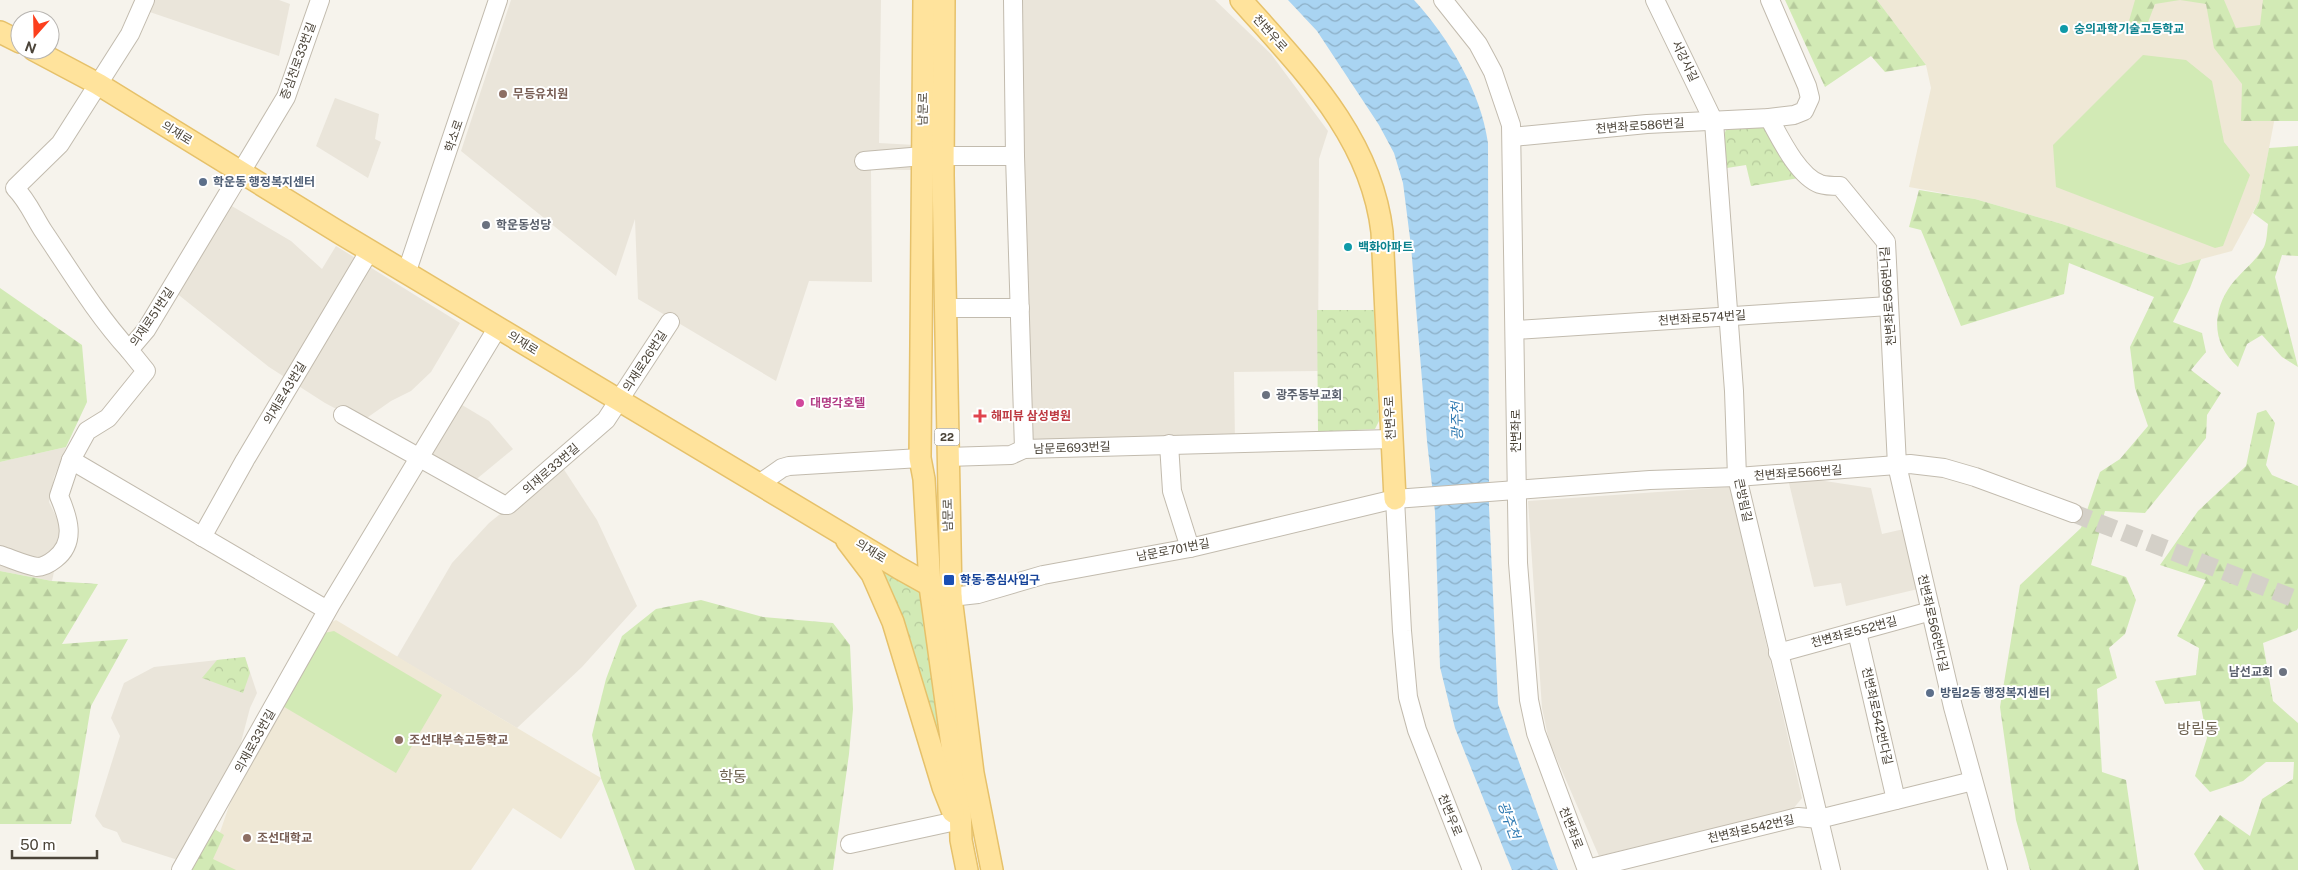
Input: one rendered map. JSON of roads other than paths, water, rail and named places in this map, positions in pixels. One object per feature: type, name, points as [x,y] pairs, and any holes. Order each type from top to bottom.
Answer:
[{"type":"main road","name":"남문로","points":[[924,0],[933,156],[945,308],[951,597],[973,773],[992,870]]},
{"type":"main road","name":"남문로","points":[[944,0],[933,156],[920,458],[924,479],[930,586],[960,803],[958,830],[967,870]]},
{"type":"main road","name":"천변우로","points":[[1241,0],[1306,72],[1343,122],[1362,158],[1376,193],[1382,232],[1395,499]]},
{"type":"main road","name":"의재로","points":[[53,60],[98,84],[241,173],[951,597]]},
{"type":"main road","points":[[840,531],[872,574],[893,622],[958,830]]},
{"type":"street","points":[[129,350],[104,320],[43,230],[26,199],[15,188],[60,144],[130,34],[145,0]]},
{"type":"street","name":"증심천로33번길","points":[[241,173],[286,97],[320,0]]},
{"type":"street","name":"학소로","points":[[407,271],[498,0]]},
{"type":"street","points":[[1013,0],[1015,156],[1024,449]]},
{"type":"street","name":"천변좌로","points":[[1443,0],[1478,44],[1493,72],[1511,125],[1516,490],[1521,603],[1529,700],[1536,732],[1587,870]]},
{"type":"street","name":"서강사길","points":[[1655,0],[1714,122]]},
{"type":"street","name":"천변좌로586번길","points":[[1512,137],[1647,124],[1769,118],[1794,115],[1804,111],[1810,98],[1770,0]]},
{"type":"street","name":"천변좌로566번나길","points":[[1769,118],[1789,155],[1810,177],[1820,184],[1840,186],[1886,242],[1897,465]]},
{"type":"street","name":"큰방림길","points":[[1714,122],[1729,316],[1737,477],[1831,870]]},
{"type":"street","points":[[864,161],[933,156],[1015,156]]},
{"type":"street","name":"의재로51번길","points":[[0,555],[38,567],[45,566],[66,547],[69,533],[68,516],[59,496],[71,460],[87,431],[108,418],[146,371],[129,350],[146,330],[241,173]]},
{"type":"street","name":"의재로43번길","points":[[202,537],[245,460],[370,250]]},
{"type":"street","name":"천변좌로574번길","points":[[1515,330],[1889,306]]},
{"type":"street","points":[[945,308],[1020,308]]},
{"type":"street","name":"의재로26번길","points":[[620,400],[670,322]]},
{"type":"street","name":"의재로33번길","points":[[181,870],[327,610],[498,327]]},
{"type":"street","name":"의재로33번길","points":[[343,415],[504,505],[508,505],[606,420],[620,400]]},
{"type":"street","name":"남문로693번길","points":[[947,457],[1011,455],[1024,449],[1391,439]]},
{"type":"street","points":[[1169,444],[1172,491],[1190,548]]},
{"type":"street","points":[[759,484],[782,468],[790,466],[920,458]]},
{"type":"street","points":[[71,460],[327,610]]},
{"type":"street","name":"천변좌로566번길","points":[[1395,499],[1650,480],[1737,477],[1897,465],[1944,468],[1998,484],[2073,513]]},
{"type":"street","name":"천변좌로566번다길","points":[[1897,465],[1953,707],[1998,870]]},
{"type":"street","name":"남문로701번길","points":[[951,597],[978,594],[1043,575],[1190,548],[1395,499]]},
{"type":"street","name":"천변우로","points":[[1395,499],[1402,631],[1408,697],[1417,730],[1472,870]]},
{"type":"street","name":"천변좌로552번길","points":[[1778,653],[1930,611]]},
{"type":"street","name":"천변좌로542번다길","points":[[1857,632],[1896,800]]},
{"type":"street","name":"천변좌로542번길","points":[[1587,870],[1798,817],[1819,819],[1973,781]]},
{"type":"street","points":[[850,844],[958,830]]},
{"type":"water","name":"광주천","points":[[1288,0],[1414,0],[1451,48],[1471,85],[1478,104],[1488,143],[1489,507],[1498,704],[1558,870],[1512,870],[1455,728],[1440,667],[1435,512],[1427,441],[1411,246],[1403,183],[1394,153],[1379,125],[1317,31]]},
{"type":"tunnel","points":[[2073,513],[2298,600]]},
{"type":"place","name":"숭의과학기술고등학교","points":[[2064,29]]},
{"type":"place","name":"무등유치원","points":[[503,94]]},
{"type":"place","name":"학운동 행정복지센터","points":[[203,182]]},
{"type":"place","name":"학운동성당","points":[[486,225]]},
{"type":"place","name":"백화아파트","points":[[1348,247]]},
{"type":"place","name":"광주동부교회","points":[[1266,395]]},
{"type":"place","name":"대명각호텔","points":[[800,403]]},
{"type":"place","name":"해피뷰 삼성병원","points":[[980,416]]},
{"type":"place","name":"학동·증심사입구","points":[[949,580]]},
{"type":"place","name":"남선교회","points":[[2283,672]]},
{"type":"place","name":"방림2동 행정복지센터","points":[[1930,693]]},
{"type":"place","name":"조선대부속고등학교","points":[[399,740]]},
{"type":"place","name":"조선대학교","points":[[247,838]]},
{"type":"district","name":"방림동","points":[[2198,728]]},
{"type":"district","name":"학동","points":[[733,776]]}]
